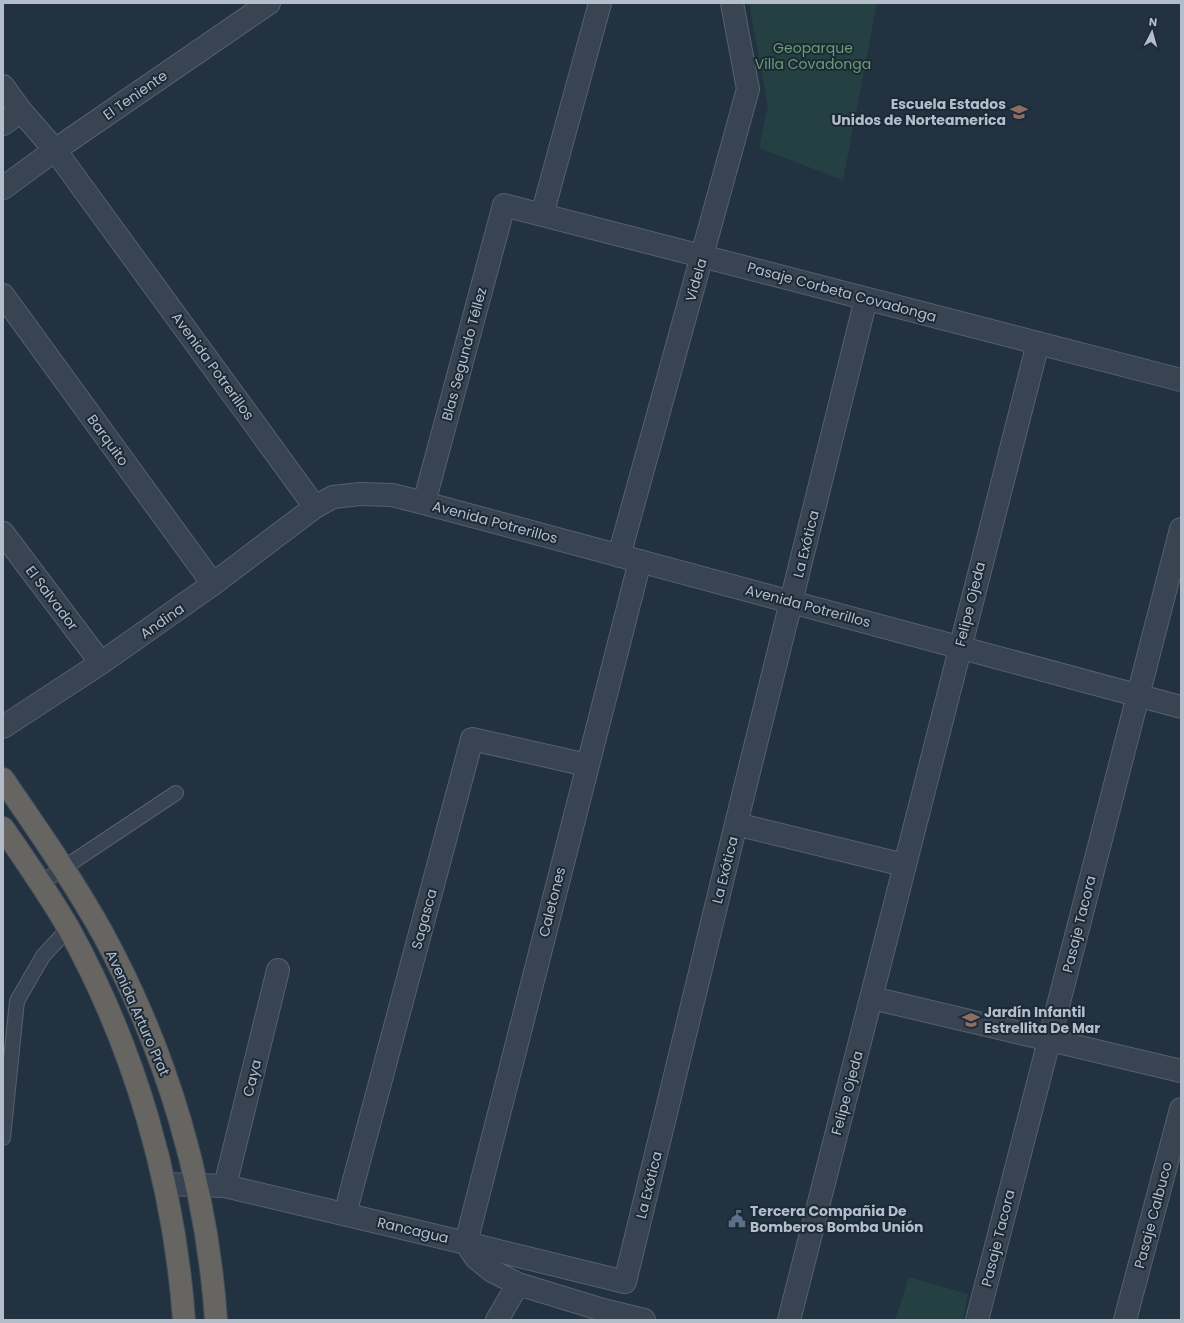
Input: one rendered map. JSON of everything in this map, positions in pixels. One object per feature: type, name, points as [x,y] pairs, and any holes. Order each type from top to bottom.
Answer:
[{"type":"highway","name":"Avenida Arturo Prat","points":[[3,779],[63,868],[103,935],[128,983],[149,1032],[168,1082],[184,1134],[197,1186],[207,1242],[216,1320]]},
{"type":"highway","name":"Avenida Arturo Prat","points":[[3,828],[41,883],[68,929],[101,994],[121,1040],[153,1135],[165,1184],[175,1239],[184,1320]]},
{"type":"street","name":"El Teniente","points":[[3,188],[55,150],[268,3]]},
{"type":"street","points":[[542,214],[600,3]]},
{"type":"street","name":"Videla","points":[[630,558],[703,256],[748,89],[732,3]]},
{"type":"street","name":"Avenida Potrerillos","points":[[3,86],[21,111],[55,150],[315,507],[333,497],[360,494],[392,495],[1181,707]]},
{"type":"street","points":[[3,124],[21,111]]},
{"type":"street","name":"Pasaje Corbeta Covadonga","points":[[504,205],[1181,380]]},
{"type":"street","name":"Blas Segundo Téllez","points":[[424,503],[504,205]]},
{"type":"street","name":"Barquito","points":[[3,295],[213,584]]},
{"type":"street","name":"La Exótica","points":[[466,1242],[625,1282],[736,824],[866,299]]},
{"type":"street","name":"Felipe Ojeda","points":[[789,1320],[872,998],[959,647],[1038,343]]},
{"type":"street","name":"Andina","points":[[3,728],[101,663],[213,584],[315,507]]},
{"type":"street","name":"Pasaje Tacora","points":[[977,1320],[1181,529]]},
{"type":"street","name":"El Salvador","points":[[3,534],[101,663]]},
{"type":"street","name":"Caletones","points":[[466,1242],[587,765],[630,558]]},
{"type":"street","name":"Sagasca","points":[[345,1214],[472,739],[587,765]]},
{"type":"street","points":[[736,824],[904,866]]},
{"type":"street","name":"Caya","points":[[225,1186],[278,970]]},
{"type":"street","points":[[872,998],[1181,1071]]},
{"type":"street","name":"Pasaje Calbuco","points":[[1125,1320],[1181,1109]]},
{"type":"street","name":"Rancagua","points":[[165,1184],[225,1186],[466,1242],[476,1258],[492,1271],[518,1284],[603,1310],[644,1320]]},
{"type":"street","points":[[497,1320],[518,1284]]},
{"type":"lane","points":[[41,883],[176,793]]},
{"type":"lane","points":[[3,1138],[16,1001],[44,956],[68,929]]},
{"type":"green space","name":"Geoparque Villa Covadonga","points":[[749,3],[877,3],[843,180],[759,148],[768,106]]},
{"type":"green space","points":[[909,1277],[968,1294],[963,1320],[895,1320]]},
{"type":"place","name":"Escuela Estados Unidos de Norteamerica","points":[[1019,112]]},
{"type":"place","name":"Jardín Infantil Estrellita De Mar","points":[[971,1020]]},
{"type":"place","name":"Tercera Compañia De Bomberos Bomba Unión","points":[[737,1219]]}]
